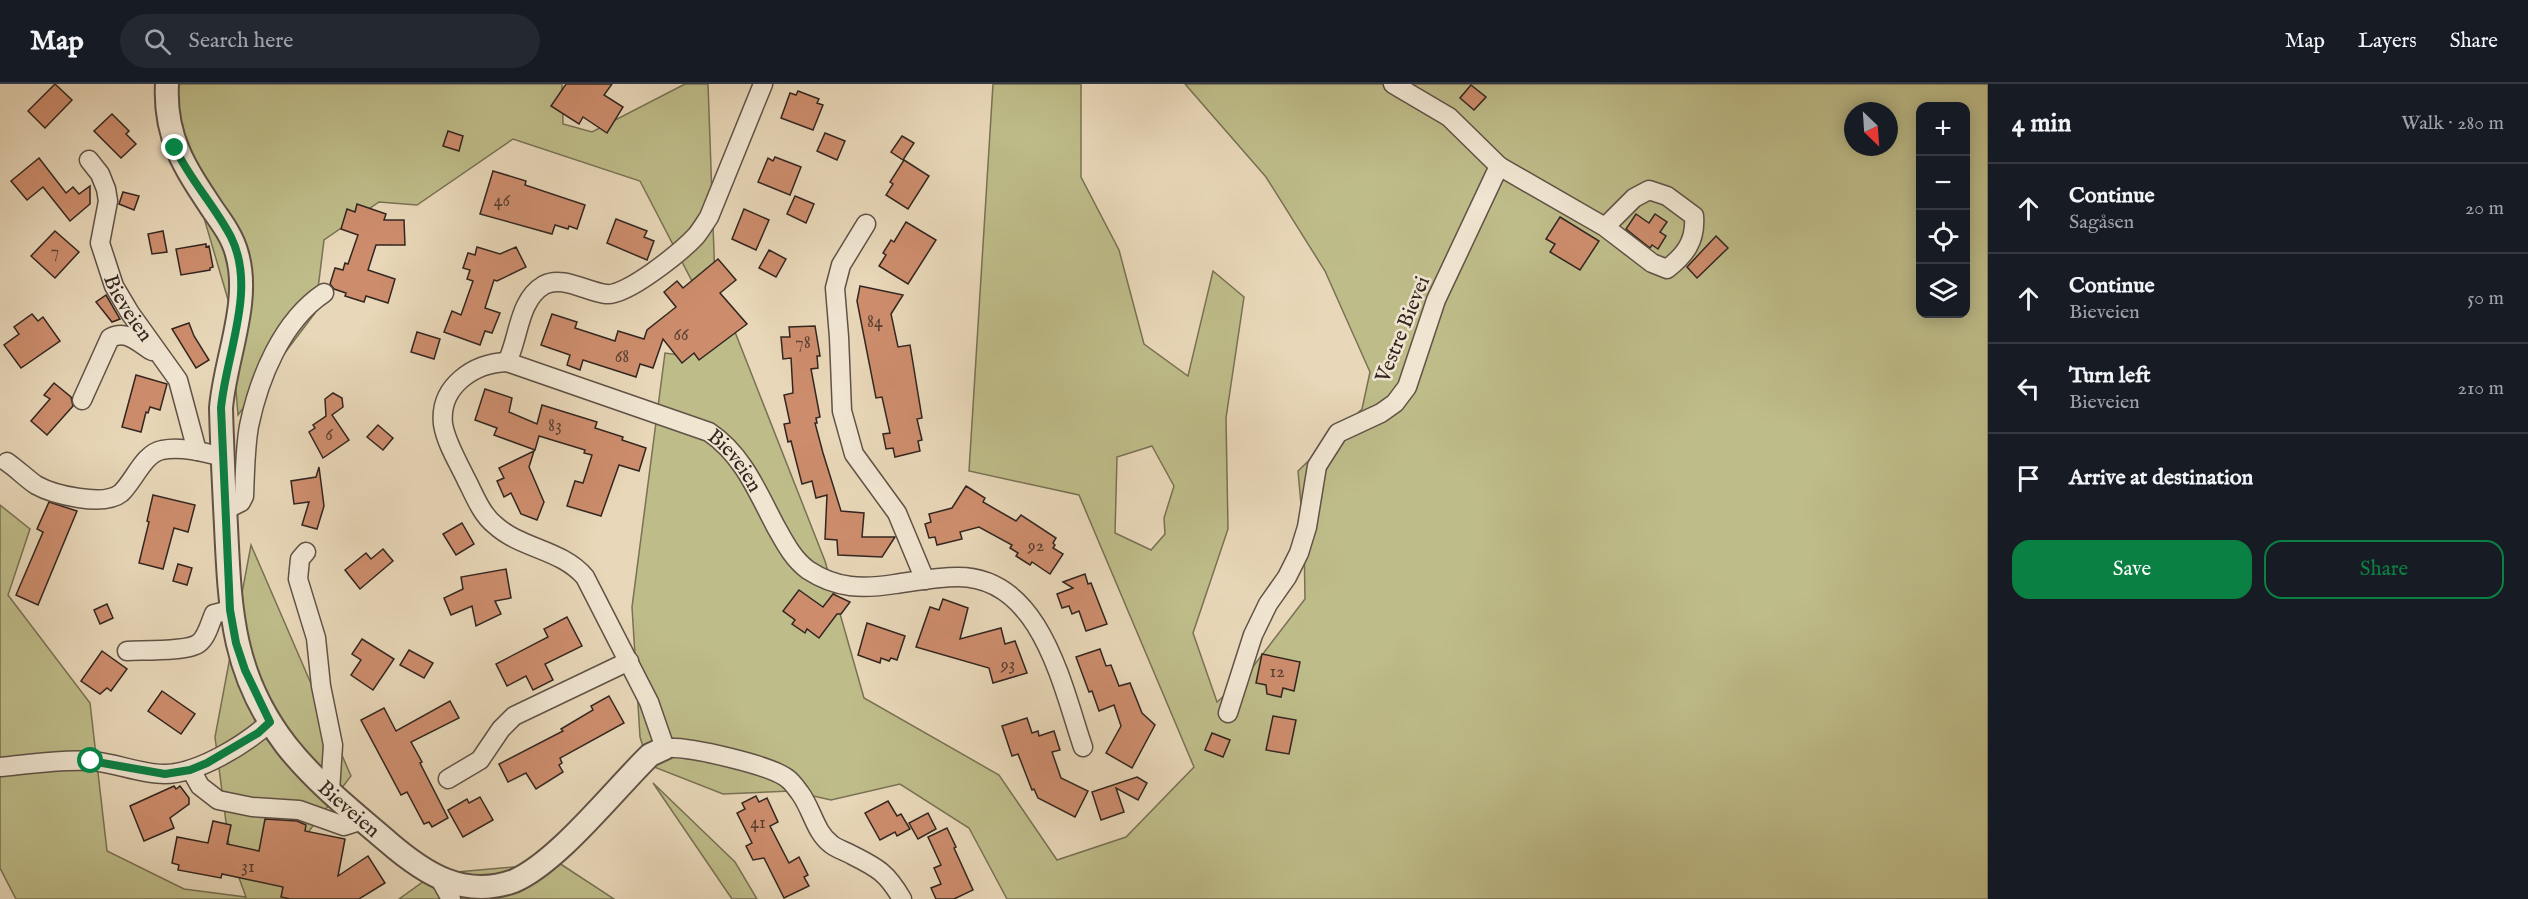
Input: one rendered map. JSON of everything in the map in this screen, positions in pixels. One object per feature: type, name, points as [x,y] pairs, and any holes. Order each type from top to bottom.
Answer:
[{"type":"street","name":"Bieveien","points":[[167,84],[170,129],[175,148],[184,166],[231,237],[241,271],[240,308],[222,389],[222,457],[230,610],[236,643],[245,670],[270,722],[305,767],[413,864],[446,890],[488,887],[512,882],[529,874],[565,843],[650,755],[665,748],[649,702],[585,576],[576,565],[560,556],[509,536],[493,524],[481,508],[448,441],[443,423],[445,405],[451,390],[464,376],[481,366],[507,362],[686,422],[714,435],[729,446],[743,464],[789,550],[805,568],[839,585],[864,588],[959,577],[981,580],[1003,590],[1030,614],[1048,645],[1083,747]]},
{"type":"street","points":[[507,362],[530,298],[543,286],[552,282],[607,295],[621,293],[640,282],[696,236],[709,217],[763,84]]},
{"type":"street","points":[[1393,84],[1449,117],[1500,166],[1605,227],[1652,263],[1667,270],[1682,257],[1691,243],[1695,230],[1694,216],[1667,196],[1649,190],[1634,198],[1605,227]]},
{"type":"street","name":"Bieveien","points":[[89,160],[100,174],[106,189],[108,201],[100,243],[114,286],[178,380],[197,451]]},
{"type":"street","name":"Vestre Bievei","points":[[1228,713],[1253,635],[1268,604],[1287,577],[1299,554],[1307,527],[1317,466],[1338,433],[1381,413],[1395,403],[1407,387],[1436,300],[1500,166]]},
{"type":"street","points":[[866,224],[841,265],[835,288],[840,337],[842,411],[854,454],[897,513],[925,580]]},
{"type":"street","points":[[225,510],[241,502],[244,496],[249,426],[264,376],[292,321],[310,302],[324,293]]},
{"type":"street","points":[[82,400],[110,338],[117,334],[124,334],[159,355]]},
{"type":"street","points":[[7,462],[36,484],[49,490],[89,500],[120,494],[153,454],[162,450],[197,451],[222,457]]},
{"type":"street","points":[[306,552],[300,559],[298,579],[316,638],[321,686],[333,745],[330,791]]},
{"type":"street","points":[[127,651],[187,647],[198,644],[206,635],[214,614],[230,610]]},
{"type":"street","points":[[448,779],[474,765],[514,716],[629,661]]},
{"type":"street","points":[[0,767],[91,761],[165,774],[190,770],[207,763],[258,733],[270,722]]},
{"type":"street","points":[[665,748],[695,749],[788,778],[802,795],[818,828],[831,844],[876,867],[891,880],[902,899]]},
{"type":"street","points":[[190,770],[200,786],[218,800],[252,807],[298,810],[344,826],[363,820]]},
{"type":"shaded area","points":[[158,84],[562,84],[563,124],[592,132],[685,84],[708,84],[715,281],[825,561],[864,698],[999,775],[1057,860],[1126,837],[1194,767],[1079,495],[969,471],[993,84],[1081,84],[1081,177],[1119,250],[1144,344],[1188,376],[1213,271],[1244,297],[1226,418],[1228,529],[1193,633],[1217,702],[1245,677],[1305,599],[1304,537],[1298,471],[1362,409],[1370,372],[1325,271],[1266,177],[1185,84],[1988,84],[1988,899],[1007,899],[969,828],[900,784],[831,800],[791,791],[723,794],[649,765],[640,737],[632,607],[665,353],[688,356],[708,312],[640,181],[513,139],[417,205],[379,202],[324,240],[315,313],[238,415],[229,303],[197,194]],"holes":[[[1152,446],[1174,486],[1164,518],[1165,534],[1151,550],[1115,533],[1117,457]]]},
{"type":"shaded area","points":[[0,505],[30,529],[8,595],[90,703],[107,851],[184,889],[246,897],[230,853],[215,737],[251,545],[351,776],[274,877],[297,899],[16,899],[0,868]]},
{"type":"shaded area","points":[[653,783],[735,862],[757,899],[732,899]]},
{"type":"shaded area","points":[[559,863],[614,899],[399,899],[434,874]]},
{"type":"building","points":[[55,84],[72,100],[45,128],[28,111]]},
{"type":"building","points":[[566,84],[612,84],[604,95],[623,107],[607,133],[583,117],[579,124],[551,106]]},
{"type":"building","points":[[1471,85],[1486,97],[1474,110],[1460,98]]},
{"type":"building","points":[[798,91],[819,99],[817,103],[823,105],[813,130],[781,118],[790,93],[796,95]]},
{"type":"building","points":[[112,114],[129,131],[126,134],[136,144],[121,158],[94,131]]},
{"type":"building","points":[[448,131],[463,136],[459,151],[443,146]]},
{"type":"building","points":[[825,133],[845,141],[837,160],[817,151]]},
{"type":"building","points":[[902,136],[914,143],[903,160],[891,152]]},
{"type":"building","points":[[775,157],[801,167],[790,195],[758,182],[768,158],[773,161]]},
{"type":"building","points":[[39,158],[66,193],[73,187],[79,194],[90,186],[90,204],[70,221],[43,187],[27,200],[11,181]]},
{"type":"building","points":[[904,160],[929,176],[908,209],[886,195],[893,184],[890,182]]},
{"type":"building","points":[[493,171],[526,181],[525,185],[585,205],[577,229],[555,225],[552,234],[480,214]]},
{"type":"building","points":[[123,192],[139,196],[134,210],[119,204]]},
{"type":"building","points":[[795,196],[814,204],[806,223],[787,214]]},
{"type":"building","points":[[357,204],[386,214],[384,220],[404,220],[405,245],[376,245],[368,270],[395,279],[388,303],[366,296],[364,302],[345,296],[346,293],[334,289],[330,284],[335,268],[343,270],[345,263],[348,264],[358,235],[341,229],[347,209],[355,212]]},
{"type":"building","points":[[744,209],[769,220],[756,250],[732,239]]},
{"type":"building","points":[[1636,214],[1649,223],[1655,214],[1667,222],[1660,232],[1666,236],[1658,249],[1652,245],[1650,248],[1626,229]]},
{"type":"building","points":[[1560,217],[1599,241],[1580,270],[1550,252],[1555,244],[1546,239]]},
{"type":"building","points":[[616,219],[647,231],[644,237],[654,241],[647,260],[607,243]]},
{"type":"building","points":[[906,222],[936,240],[908,284],[879,266],[886,255],[883,253],[891,240],[894,242]]},
{"type":"building","points":[[55,231],[79,252],[55,278],[31,256]]},
{"type":"building","points":[[163,231],[167,252],[152,254],[148,234]]},
{"type":"building","points":[[1716,236],[1728,248],[1697,278],[1687,267]]},
{"type":"building","points":[[206,244],[206,247],[209,246],[213,267],[210,270],[181,275],[176,249]]},
{"type":"building","points":[[477,247],[500,254],[516,247],[526,267],[497,281],[494,280],[485,308],[500,313],[492,333],[485,331],[480,345],[444,332],[452,311],[461,315],[473,281],[467,279],[470,270],[463,268],[468,253],[475,255]]},
{"type":"building","points":[[769,250],[786,259],[776,277],[759,268]]},
{"type":"building","points":[[718,259],[736,280],[720,293],[747,324],[699,360],[694,353],[682,363],[663,339],[653,368],[640,364],[636,377],[583,360],[580,370],[567,365],[570,355],[541,345],[552,314],[577,322],[575,328],[615,341],[618,331],[644,339],[647,330],[676,307],[664,292],[677,281],[683,288]]},
{"type":"building","points":[[860,286],[903,295],[891,314],[898,347],[910,345],[922,418],[917,419],[922,440],[918,441],[920,451],[895,457],[893,448],[886,449],[883,434],[890,433],[882,397],[876,398],[857,301]]},
{"type":"building","points":[[106,295],[120,319],[112,322],[96,302]]},
{"type":"building","points":[[32,314],[38,321],[43,317],[60,341],[21,368],[4,345],[19,334],[14,327]]},
{"type":"building","points":[[189,323],[209,360],[196,368],[172,329]]},
{"type":"building","points":[[815,326],[820,356],[817,356],[818,368],[811,369],[820,417],[816,418],[817,423],[815,423],[823,453],[841,511],[864,513],[862,537],[895,537],[882,557],[838,555],[837,540],[825,539],[827,495],[816,498],[812,481],[802,484],[791,441],[788,442],[784,424],[790,423],[784,395],[793,393],[791,358],[783,359],[781,337],[790,337],[789,327]]},
{"type":"building","points":[[417,332],[440,339],[434,359],[411,352]]},
{"type":"building","points":[[136,375],[167,384],[160,410],[150,407],[148,413],[146,412],[141,432],[122,427]]},
{"type":"building","points":[[54,383],[71,397],[73,406],[47,435],[31,421],[50,399],[44,395]]},
{"type":"building","points":[[485,389],[512,398],[509,412],[537,424],[542,405],[597,422],[595,428],[623,437],[622,440],[646,448],[639,471],[619,465],[601,516],[567,506],[575,481],[583,483],[592,455],[584,453],[585,450],[539,436],[535,450],[494,435],[497,428],[475,420]]},
{"type":"building","points":[[333,393],[342,398],[343,407],[332,415],[349,440],[323,458],[309,432],[315,428],[313,425],[326,416],[325,399]]},
{"type":"building","points":[[378,425],[393,438],[383,450],[367,437]]},
{"type":"building","points":[[534,451],[529,467],[544,502],[537,520],[521,514],[511,493],[504,497],[497,481],[504,478],[499,468]]},
{"type":"building","points":[[319,467],[324,506],[317,529],[302,525],[309,502],[294,504],[291,481],[316,477]]},
{"type":"building","points":[[966,486],[985,498],[983,502],[1016,521],[1021,515],[1056,538],[1053,548],[1063,554],[1050,574],[1032,562],[1030,565],[1016,556],[1018,553],[1010,548],[1012,545],[979,527],[960,532],[962,539],[937,545],[935,537],[929,538],[925,524],[931,522],[929,514],[952,508]]},
{"type":"building","points":[[153,495],[195,505],[188,532],[174,528],[163,569],[139,563]]},
{"type":"building","points":[[49,502],[77,511],[38,605],[16,595],[43,532],[37,529]]},
{"type":"building","points":[[462,523],[474,544],[456,555],[443,534]]},
{"type":"building","points":[[383,549],[393,561],[360,589],[345,570],[366,553],[371,559]]},
{"type":"building","points":[[178,564],[192,568],[187,585],[173,581]]},
{"type":"building","points":[[506,569],[511,598],[495,601],[501,614],[476,626],[472,606],[451,615],[444,598],[463,589],[461,577]]},
{"type":"building","points":[[1085,574],[1088,584],[1091,583],[1107,624],[1086,631],[1079,611],[1072,614],[1069,606],[1062,608],[1057,594],[1073,588],[1063,582]]},
{"type":"building","points":[[799,590],[823,607],[833,594],[850,602],[841,614],[837,614],[819,638],[807,629],[805,633],[792,624],[795,620],[783,611]]},
{"type":"building","points":[[943,599],[968,608],[960,639],[1001,628],[1005,644],[1015,641],[1027,673],[993,683],[989,668],[916,647],[930,607],[939,610]]},
{"type":"building","points":[[107,604],[113,618],[100,624],[94,610]]},
{"type":"building","points":[[567,617],[582,646],[545,664],[553,680],[533,690],[526,676],[507,686],[496,664],[548,637],[544,629]]},
{"type":"building","points":[[867,623],[905,636],[897,660],[891,658],[889,661],[881,658],[880,663],[858,655]]},
{"type":"building","points":[[362,639],[394,659],[373,690],[351,675],[361,660],[352,654]]},
{"type":"building","points":[[1100,649],[1106,666],[1111,665],[1119,686],[1130,683],[1142,713],[1155,725],[1132,768],[1106,753],[1121,726],[1114,705],[1099,711],[1076,657]]},
{"type":"building","points":[[409,650],[433,663],[424,678],[400,665]]},
{"type":"building","points":[[102,651],[127,669],[111,691],[107,688],[100,694],[81,681]]},
{"type":"building","points":[[1262,654],[1300,662],[1294,691],[1283,688],[1281,697],[1267,694],[1266,685],[1256,683]]},
{"type":"building","points":[[162,691],[195,714],[181,734],[148,711]]},
{"type":"building","points":[[609,696],[624,723],[560,758],[562,763],[559,765],[563,772],[536,789],[526,773],[508,782],[499,764],[563,731],[561,729],[593,710],[591,706]]},
{"type":"building","points":[[450,701],[459,718],[411,742],[448,818],[432,827],[429,822],[424,824],[407,792],[401,795],[361,720],[384,708],[396,731]]},
{"type":"building","points":[[1273,716],[1296,720],[1289,754],[1266,750]]},
{"type":"building","points":[[1027,718],[1032,733],[1038,731],[1039,736],[1054,731],[1060,750],[1052,752],[1061,778],[1088,791],[1075,817],[1038,798],[1034,789],[1032,790],[1018,754],[1012,756],[1002,726]]},
{"type":"building","points":[[1212,733],[1230,740],[1223,757],[1205,750]]},
{"type":"building","points":[[1137,777],[1147,783],[1138,800],[1116,788],[1124,812],[1101,820],[1092,792]]},
{"type":"building","points":[[174,786],[176,789],[180,786],[189,798],[189,804],[170,818],[174,828],[144,841],[130,806]]},
{"type":"building","points":[[756,796],[759,802],[767,798],[778,822],[770,826],[789,863],[799,857],[808,875],[804,877],[809,886],[784,898],[764,858],[753,860],[746,846],[752,843],[737,813],[745,809],[742,803]]},
{"type":"building","points":[[480,797],[493,820],[463,837],[448,810],[467,799],[469,803]]},
{"type":"building","points":[[888,801],[897,816],[901,814],[910,829],[897,836],[895,832],[880,840],[865,813]]},
{"type":"building","points":[[928,813],[936,829],[918,839],[909,823]]},
{"type":"building","points":[[265,819],[297,821],[306,825],[305,831],[345,839],[338,876],[368,856],[385,883],[359,899],[290,899],[281,897],[283,887],[222,874],[221,878],[178,870],[179,865],[172,863],[177,837],[208,843],[213,821],[231,825],[227,844],[259,851]]},
{"type":"building","points":[[947,828],[973,890],[954,899],[936,899],[931,888],[941,884],[934,868],[941,865],[928,837]]},
{"type":"route","points":[[91,761],[165,774],[190,770],[207,763],[258,733],[270,722],[245,670],[236,643],[230,610],[221,408],[224,380],[240,308],[241,271],[231,237],[184,166],[175,148]]}]
